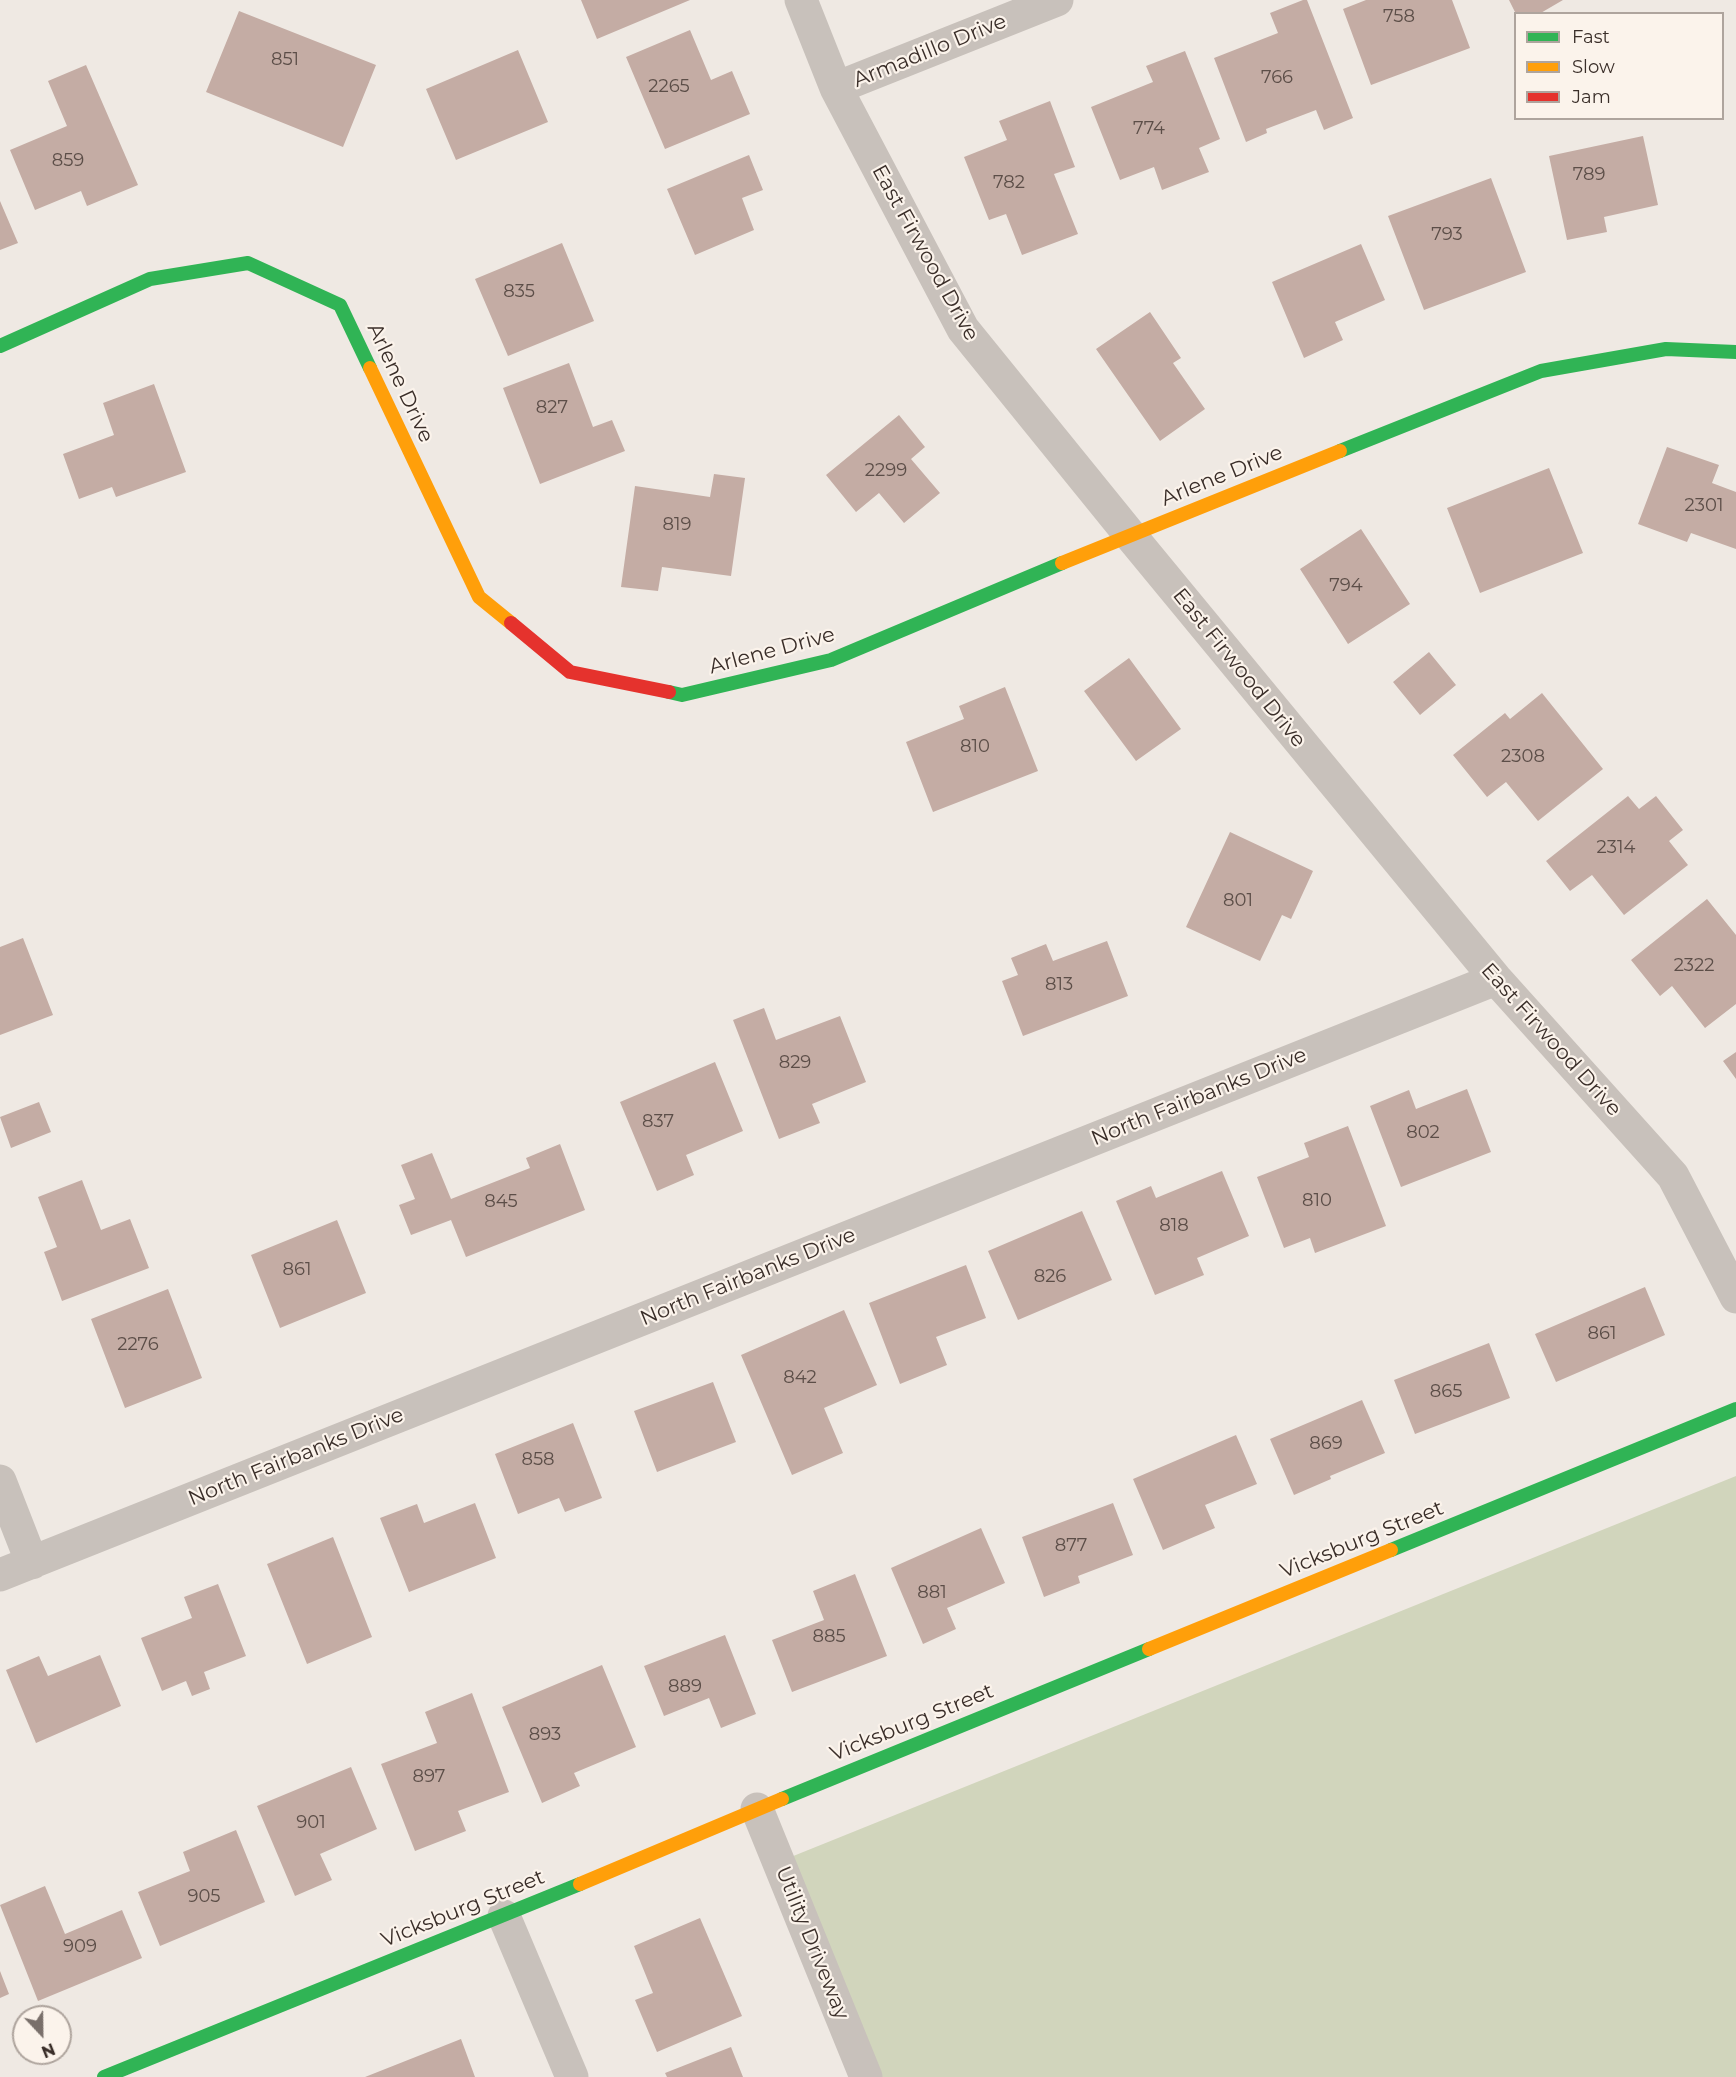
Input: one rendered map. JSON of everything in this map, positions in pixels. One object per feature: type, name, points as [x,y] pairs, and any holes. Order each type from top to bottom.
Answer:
[{"type":"street","name":"East Firwood Drive","points":[[801,0],[836,88],[963,329],[1496,979],[1673,1176],[1736,1297]]},
{"type":"street","name":"Armadillo Drive","points":[[836,88],[1057,0]]},
{"type":"street","name":"Arlene Drive","points":[[0,346],[150,279],[248,264],[340,305],[478,597],[570,672],[681,695],[831,660],[1130,535],[1541,371],[1666,349],[1736,352]]},
{"type":"street","name":"North Fairbanks Drive","points":[[0,1575],[1496,979]]},
{"type":"street","name":"Vicksburg Street","points":[[104,2077],[504,1916],[757,1809],[1736,1409]]},
{"type":"street","points":[[0,1481],[32,1563]]},
{"type":"street","name":"Utility Driveway","points":[[757,1809],[866,2077]]},
{"type":"street","points":[[504,1916],[572,2077]]},
{"type":"green space","points":[[1736,1476],[1736,2077],[859,2077],[771,1865]]},
{"type":"building","points":[[581,0],[690,0],[597,39]]},
{"type":"building","points":[[1307,0],[1353,118],[1324,130],[1316,110],[1266,129],[1267,133],[1246,142],[1214,58],[1278,33],[1270,13]]},
{"type":"building","points":[[1366,0],[1452,0],[1470,48],[1371,85],[1343,9]]},
{"type":"building","points":[[1509,0],[1563,0],[1542,12],[1515,12]]},
{"type":"building","points":[[239,11],[376,65],[343,147],[206,92]]},
{"type":"building","points":[[690,30],[711,80],[732,71],[750,114],[665,149],[626,57]]},
{"type":"building","points":[[518,50],[548,122],[456,160],[426,89]]},
{"type":"building","points":[[1185,51],[1220,139],[1199,148],[1209,172],[1162,190],[1154,167],[1120,180],[1091,107],[1153,82],[1146,66]]},
{"type":"building","points":[[86,65],[138,185],[87,206],[81,191],[35,210],[10,150],[67,126],[48,81]]},
{"type":"building","points":[[1050,101],[1075,167],[1054,174],[1078,234],[1022,255],[1006,214],[989,220],[964,157],[1007,140],[999,121]]},
{"type":"building","points":[[1643,136],[1658,205],[1604,217],[1607,232],[1567,240],[1549,156]]},
{"type":"building","points":[[749,155],[763,190],[742,198],[754,230],[695,255],[667,189]]},
{"type":"building","points":[[1491,178],[1526,272],[1424,310],[1388,216]]},
{"type":"building","points":[[0,201],[18,243],[0,250]]},
{"type":"building","points":[[562,243],[594,321],[508,356],[475,279]]},
{"type":"building","points":[[1361,244],[1385,300],[1335,322],[1343,340],[1304,358],[1272,282]]},
{"type":"building","points":[[1150,312],[1181,358],[1173,363],[1205,409],[1160,441],[1096,349]]},
{"type":"building","points":[[569,363],[593,427],[612,420],[625,451],[540,484],[503,388]]},
{"type":"building","points":[[154,384],[186,472],[116,497],[112,487],[79,499],[63,454],[114,435],[103,403]]},
{"type":"building","points":[[899,415],[925,447],[911,459],[940,493],[904,523],[879,493],[856,512],[826,475]]},
{"type":"building","points":[[1667,447],[1719,465],[1712,483],[1736,492],[1736,549],[1691,533],[1687,542],[1638,524]]},
{"type":"building","points":[[1549,468],[1583,553],[1480,593],[1447,508]]},
{"type":"building","points":[[714,474],[745,478],[731,576],[662,567],[658,591],[621,587],[635,486],[710,497]]},
{"type":"building","points":[[1361,529],[1410,604],[1348,644],[1300,569]]},
{"type":"building","points":[[1429,652],[1456,685],[1420,715],[1393,682]]},
{"type":"building","points":[[1129,658],[1181,729],[1136,761],[1084,691]]},
{"type":"building","points":[[1005,687],[1038,771],[933,812],[906,742],[964,719],[959,706]]},
{"type":"building","points":[[1542,693],[1603,769],[1538,821],[1506,782],[1487,797],[1453,755],[1505,713],[1510,719]]},
{"type":"building","points":[[1628,796],[1639,809],[1656,796],[1683,830],[1669,841],[1688,865],[1624,915],[1592,875],[1570,891],[1546,861]]},
{"type":"building","points":[[1230,832],[1313,871],[1291,919],[1282,915],[1260,961],[1186,927]]},
{"type":"building","points":[[1707,899],[1736,935],[1736,1004],[1705,1028],[1672,986],[1660,996],[1631,960]]},
{"type":"building","points":[[23,938],[53,1015],[0,1035],[0,947]]},
{"type":"building","points":[[1107,941],[1128,996],[1023,1036],[1002,981],[1018,975],[1011,958],[1046,944],[1053,961]]},
{"type":"building","points":[[764,1008],[776,1040],[840,1016],[866,1082],[812,1104],[820,1123],[779,1139],[733,1020]]},
{"type":"building","points":[[1736,1052],[1736,1079],[1723,1061]]},
{"type":"building","points":[[715,1062],[743,1131],[686,1155],[694,1175],[657,1191],[620,1102]]},
{"type":"building","points":[[1467,1089],[1491,1152],[1401,1187],[1370,1106],[1409,1090],[1416,1109]]},
{"type":"building","points":[[39,1102],[51,1132],[11,1148],[0,1117]]},
{"type":"building","points":[[1348,1126],[1386,1226],[1315,1253],[1310,1238],[1284,1248],[1257,1177],[1309,1157],[1304,1143]]},
{"type":"building","points":[[560,1144],[585,1210],[466,1257],[451,1220],[411,1235],[399,1205],[415,1199],[401,1165],[432,1153],[451,1199],[530,1168],[526,1158]]},
{"type":"building","points":[[1222,1171],[1249,1236],[1197,1258],[1204,1275],[1155,1295],[1116,1201],[1151,1186],[1156,1198]]},
{"type":"building","points":[[82,1180],[101,1230],[130,1219],[149,1268],[62,1301],[44,1252],[57,1247],[38,1197]]},
{"type":"building","points":[[1082,1211],[1112,1280],[1018,1320],[988,1251]]},
{"type":"building","points":[[337,1220],[366,1293],[280,1328],[251,1255]]},
{"type":"building","points":[[966,1265],[986,1318],[936,1337],[947,1365],[900,1384],[869,1303]]},
{"type":"building","points":[[1645,1287],[1665,1335],[1556,1382],[1535,1334]]},
{"type":"building","points":[[168,1289],[202,1378],[125,1408],[91,1319]]},
{"type":"building","points":[[844,1310],[877,1385],[824,1408],[843,1453],[792,1475],[741,1355]]},
{"type":"building","points":[[1489,1343],[1510,1398],[1415,1434],[1394,1380]]},
{"type":"building","points":[[713,1382],[736,1442],[657,1472],[634,1411]]},
{"type":"building","points":[[1362,1400],[1385,1453],[1330,1476],[1331,1479],[1294,1495],[1270,1439]]},
{"type":"building","points":[[573,1423],[602,1498],[565,1512],[559,1498],[518,1514],[495,1454]]},
{"type":"building","points":[[1236,1435],[1257,1484],[1205,1505],[1215,1528],[1163,1550],[1133,1479]]},
{"type":"building","points":[[475,1503],[496,1558],[409,1592],[380,1518],[417,1504],[424,1523]]},
{"type":"building","points":[[1113,1503],[1133,1555],[1078,1576],[1080,1583],[1044,1597],[1022,1537]]},
{"type":"building","points":[[981,1528],[1005,1583],[947,1608],[956,1629],[923,1644],[891,1568]]},
{"type":"building","points":[[333,1537],[372,1637],[307,1664],[267,1564]]},
{"type":"building","points":[[855,1574],[887,1656],[792,1692],[772,1640],[824,1620],[813,1591]]},
{"type":"building","points":[[218,1584],[246,1656],[204,1672],[210,1689],[192,1696],[186,1681],[162,1691],[141,1638],[192,1618],[184,1597]]},
{"type":"building","points":[[725,1635],[756,1714],[721,1728],[709,1698],[664,1716],[644,1666]]},
{"type":"building","points":[[100,1655],[121,1706],[36,1743],[6,1670],[39,1656],[48,1676]]},
{"type":"building","points":[[602,1665],[636,1747],[574,1773],[580,1786],[542,1803],[502,1707]]},
{"type":"building","points":[[472,1693],[509,1792],[458,1811],[466,1831],[415,1851],[381,1764],[437,1743],[425,1712]]},
{"type":"building","points":[[351,1767],[377,1829],[320,1854],[332,1880],[295,1896],[257,1806]]},
{"type":"building","points":[[236,1830],[265,1902],[160,1946],[138,1892],[190,1871],[183,1852]]},
{"type":"building","points":[[45,1886],[65,1934],[122,1910],[142,1958],[38,2001],[0,1905]]},
{"type":"building","points":[[700,1918],[742,2016],[657,2052],[635,2000],[653,1993],[634,1946]]},
{"type":"building","points":[[0,1971],[9,1994],[0,1998]]},
{"type":"building","points":[[461,2039],[475,2077],[365,2077]]},
{"type":"building","points":[[731,2047],[743,2077],[667,2077],[665,2073]]},
{"type":"traffic: fast","points":[[0,346],[150,279],[248,263],[340,305],[370,368]]},
{"type":"traffic: fast","points":[[1340,451],[1541,371],[1666,349],[1736,352]]},
{"type":"traffic: fast","points":[[669,692],[682,695],[831,660],[1062,563]]},
{"type":"traffic: fast","points":[[1391,1550],[1736,1409]]},
{"type":"traffic: fast","points":[[782,1799],[1149,1649]]},
{"type":"traffic: fast","points":[[104,2077],[580,1884]]},
{"type":"traffic: slow","points":[[370,368],[479,597],[511,623]]},
{"type":"traffic: slow","points":[[1062,563],[1340,451]]},
{"type":"traffic: slow","points":[[1149,1649],[1391,1550]]},
{"type":"traffic: slow","points":[[580,1884],[782,1799]]},
{"type":"traffic: jam","points":[[511,623],[570,672],[669,692]]}]
